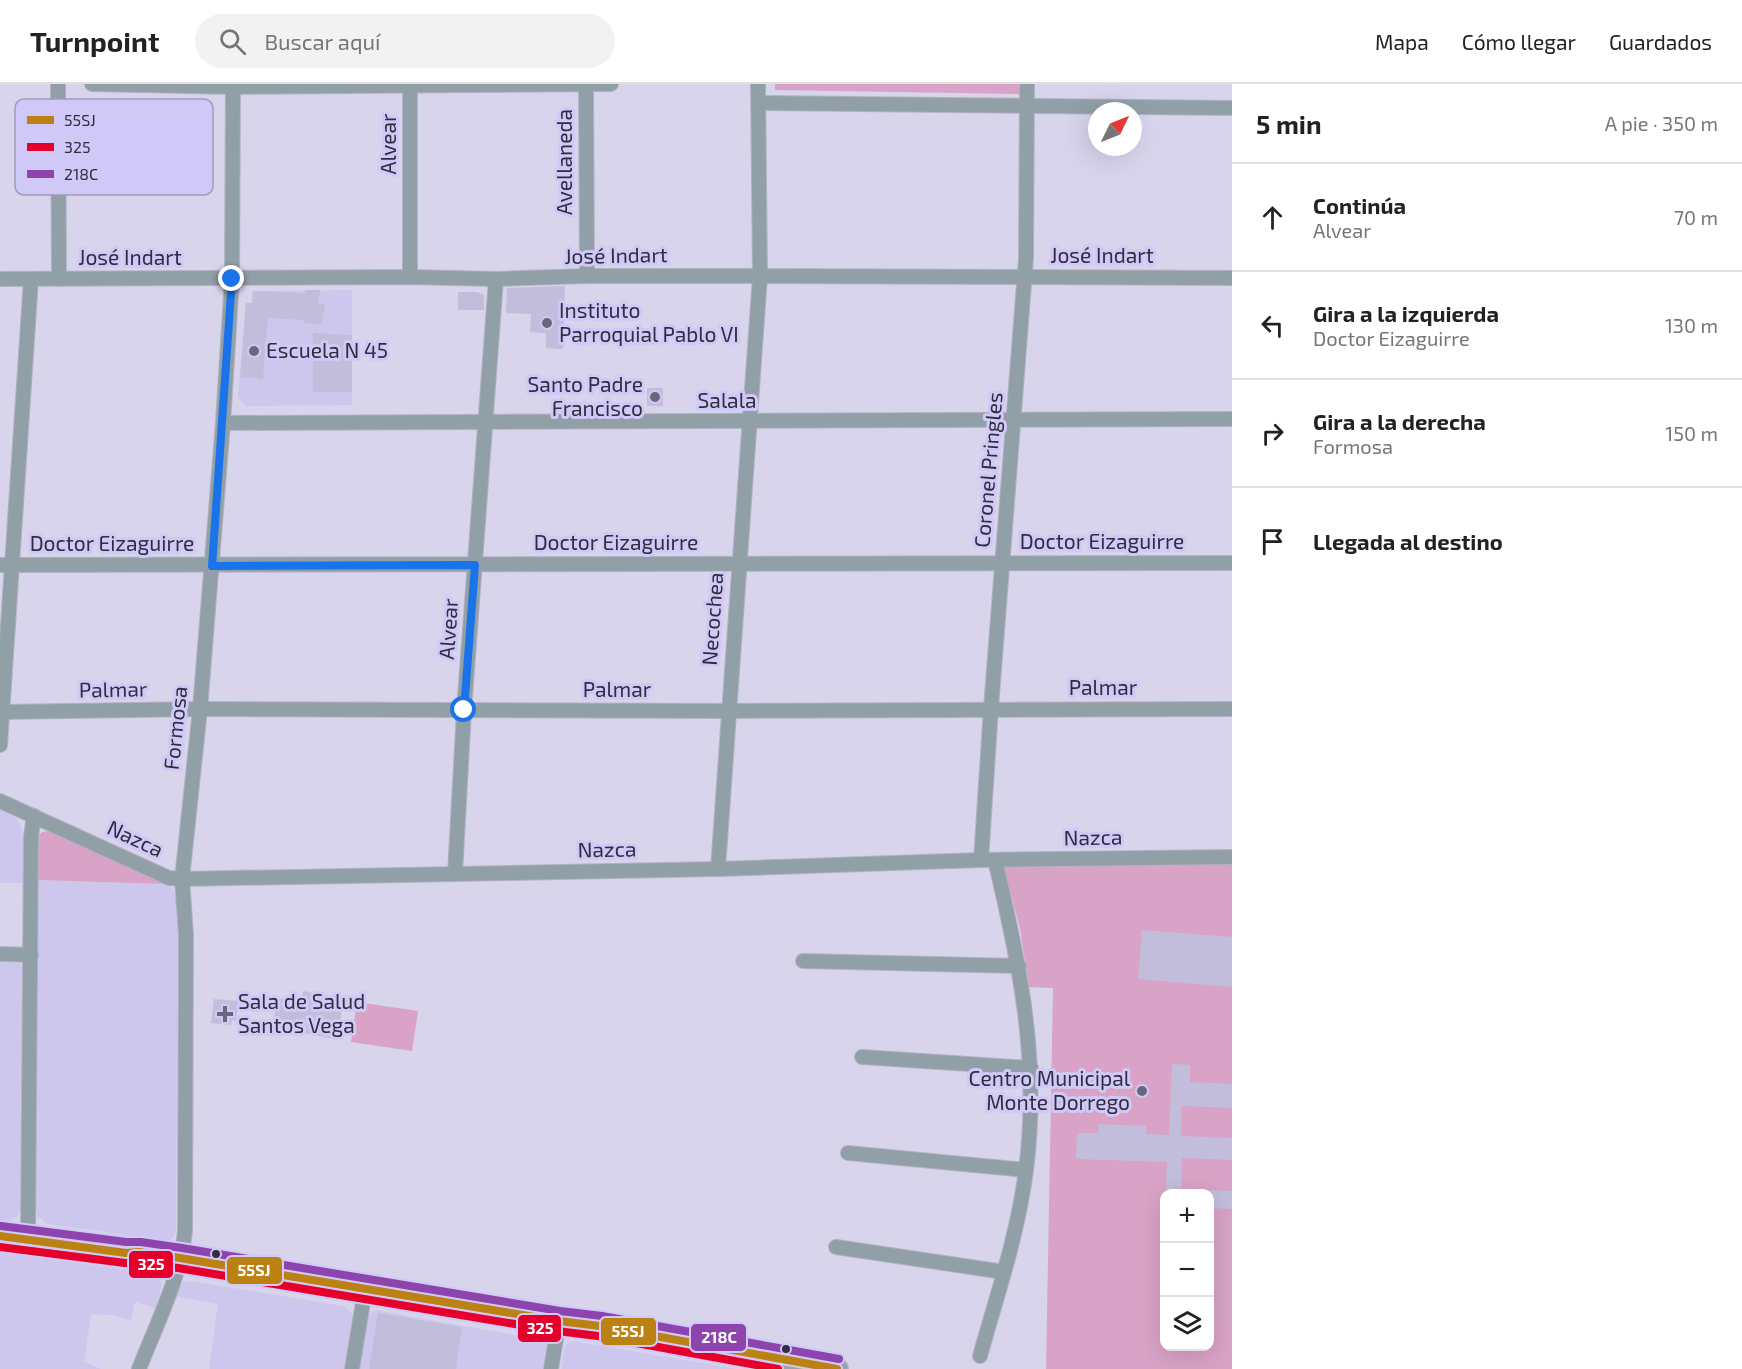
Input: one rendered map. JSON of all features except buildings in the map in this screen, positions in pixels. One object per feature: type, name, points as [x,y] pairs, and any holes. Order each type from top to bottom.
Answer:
[{"type":"highway","points":[[0,1236],[180,1258],[365,1290],[600,1326],[756,1362],[837,1369]]},
{"type":"street","points":[[58,84],[58,99]]},
{"type":"street","points":[[92,84],[611,84]]},
{"type":"street","name":"Alvear","points":[[410,84],[411,277]]},
{"type":"street","name":"Avellaneda","points":[[586,84],[587,276]]},
{"type":"street","name":"Necochea","points":[[718,869],[760,276],[758,84]]},
{"type":"street","name":"Coronel Pringles","points":[[980,1356],[1013,1239],[1026,1170],[1031,1116],[1029,1031],[1019,966],[988,860],[991,708],[1025,277],[1027,84]]},
{"type":"street","name":"Formosa","points":[[139,1369],[172,1284],[185,1231],[186,935],[182,879],[200,709],[223,423],[232,279],[233,85]]},
{"type":"street","points":[[759,103],[1027,104],[1232,108]]},
{"type":"street","points":[[59,195],[59,279]]},
{"type":"street","name":"José Indart","points":[[0,279],[411,277],[496,279],[587,276],[1232,278]]},
{"type":"street","points":[[0,745],[6,565],[31,279]]},
{"type":"street","name":"Alvear","points":[[455,874],[464,710],[496,279]]},
{"type":"street","name":"Salala","points":[[223,423],[1232,419]]},
{"type":"street","name":"Doctor Eizaguirre","points":[[6,565],[1232,562]]},
{"type":"street","name":"Palmar","points":[[2,712],[200,709],[728,711],[991,708],[1232,709]]},
{"type":"street","name":"Nazca","points":[[0,801],[169,878],[182,879],[718,869],[988,860],[1232,857]]},
{"type":"street","points":[[28,1240],[31,837],[34,816]]},
{"type":"street","points":[[0,954],[31,955]]},
{"type":"street","points":[[803,961],[1019,966]]},
{"type":"street","points":[[862,1057],[1031,1068]]},
{"type":"street","points":[[848,1153],[1026,1170]]},
{"type":"street","points":[[836,1247],[1004,1272]]},
{"type":"street","points":[[352,1369],[365,1290]]},
{"type":"street","points":[[551,1369],[559,1321]]},
{"type":"shaded area","points":[[775,84],[1022,84],[1022,94],[775,90]]},
{"type":"shaded area","points":[[352,290],[352,405],[246,406],[238,398],[246,303],[252,303],[253,291]]},
{"type":"shaded area","points":[[0,809],[17,819],[24,835],[24,883],[0,883]]},
{"type":"shaded area","points":[[49,831],[164,884],[37,880],[38,837],[42,832]]},
{"type":"shaded area","name":"Centro Municipal Monte Dorrego","points":[[1232,861],[1232,1369],[1046,1369],[1053,988],[1029,987],[1020,928],[1003,865]]},
{"type":"shaded area","points":[[37,880],[164,884],[173,889],[178,898],[176,1232],[168,1241],[48,1224],[38,1217],[35,1206]]},
{"type":"shaded area","points":[[0,962],[21,964],[23,971],[23,1202],[18,1216],[8,1221],[0,1220]]},
{"type":"shaded area","points":[[357,1002],[418,1011],[412,1051],[351,1042]]},
{"type":"shaded area","points":[[0,1252],[154,1274],[159,1276],[162,1284],[156,1308],[135,1302],[131,1320],[112,1315],[91,1314],[84,1362],[101,1369],[0,1369]]},
{"type":"shaded area","points":[[190,1281],[344,1306],[353,1315],[345,1369],[209,1369],[218,1304],[176,1296],[183,1282]]},
{"type":"shaded area","points":[[375,1310],[547,1341],[551,1347],[546,1369],[357,1369],[365,1318]]},
{"type":"shaded area","points":[[573,1341],[737,1369],[561,1369],[564,1348]]},
{"type":"transit line","name":"218C","points":[[1,1226],[182,1248],[602,1316],[839,1359]]},
{"type":"transit line","name":"55SJ","points":[[0,1236],[180,1258],[600,1326],[837,1369]]},
{"type":"transit line","name":"325","points":[[0,1247],[178,1268],[598,1336],[778,1369]]},
{"type":"place","name":"Instituto Parroquial Pablo VI","points":[[547,323]]},
{"type":"place","name":"Escuela N 45","points":[[254,351]]},
{"type":"place","name":"Santo Padre Francisco","points":[[655,397]]},
{"type":"place","name":"Sala de Salud Santos Vega","points":[[225,1014]]},
{"type":"place","name":"Centro Municipal Monte Dorrego","points":[[1142,1091]]},
{"type":"route","points":[[232,279],[212,566],[475,565],[464,710]]}]
